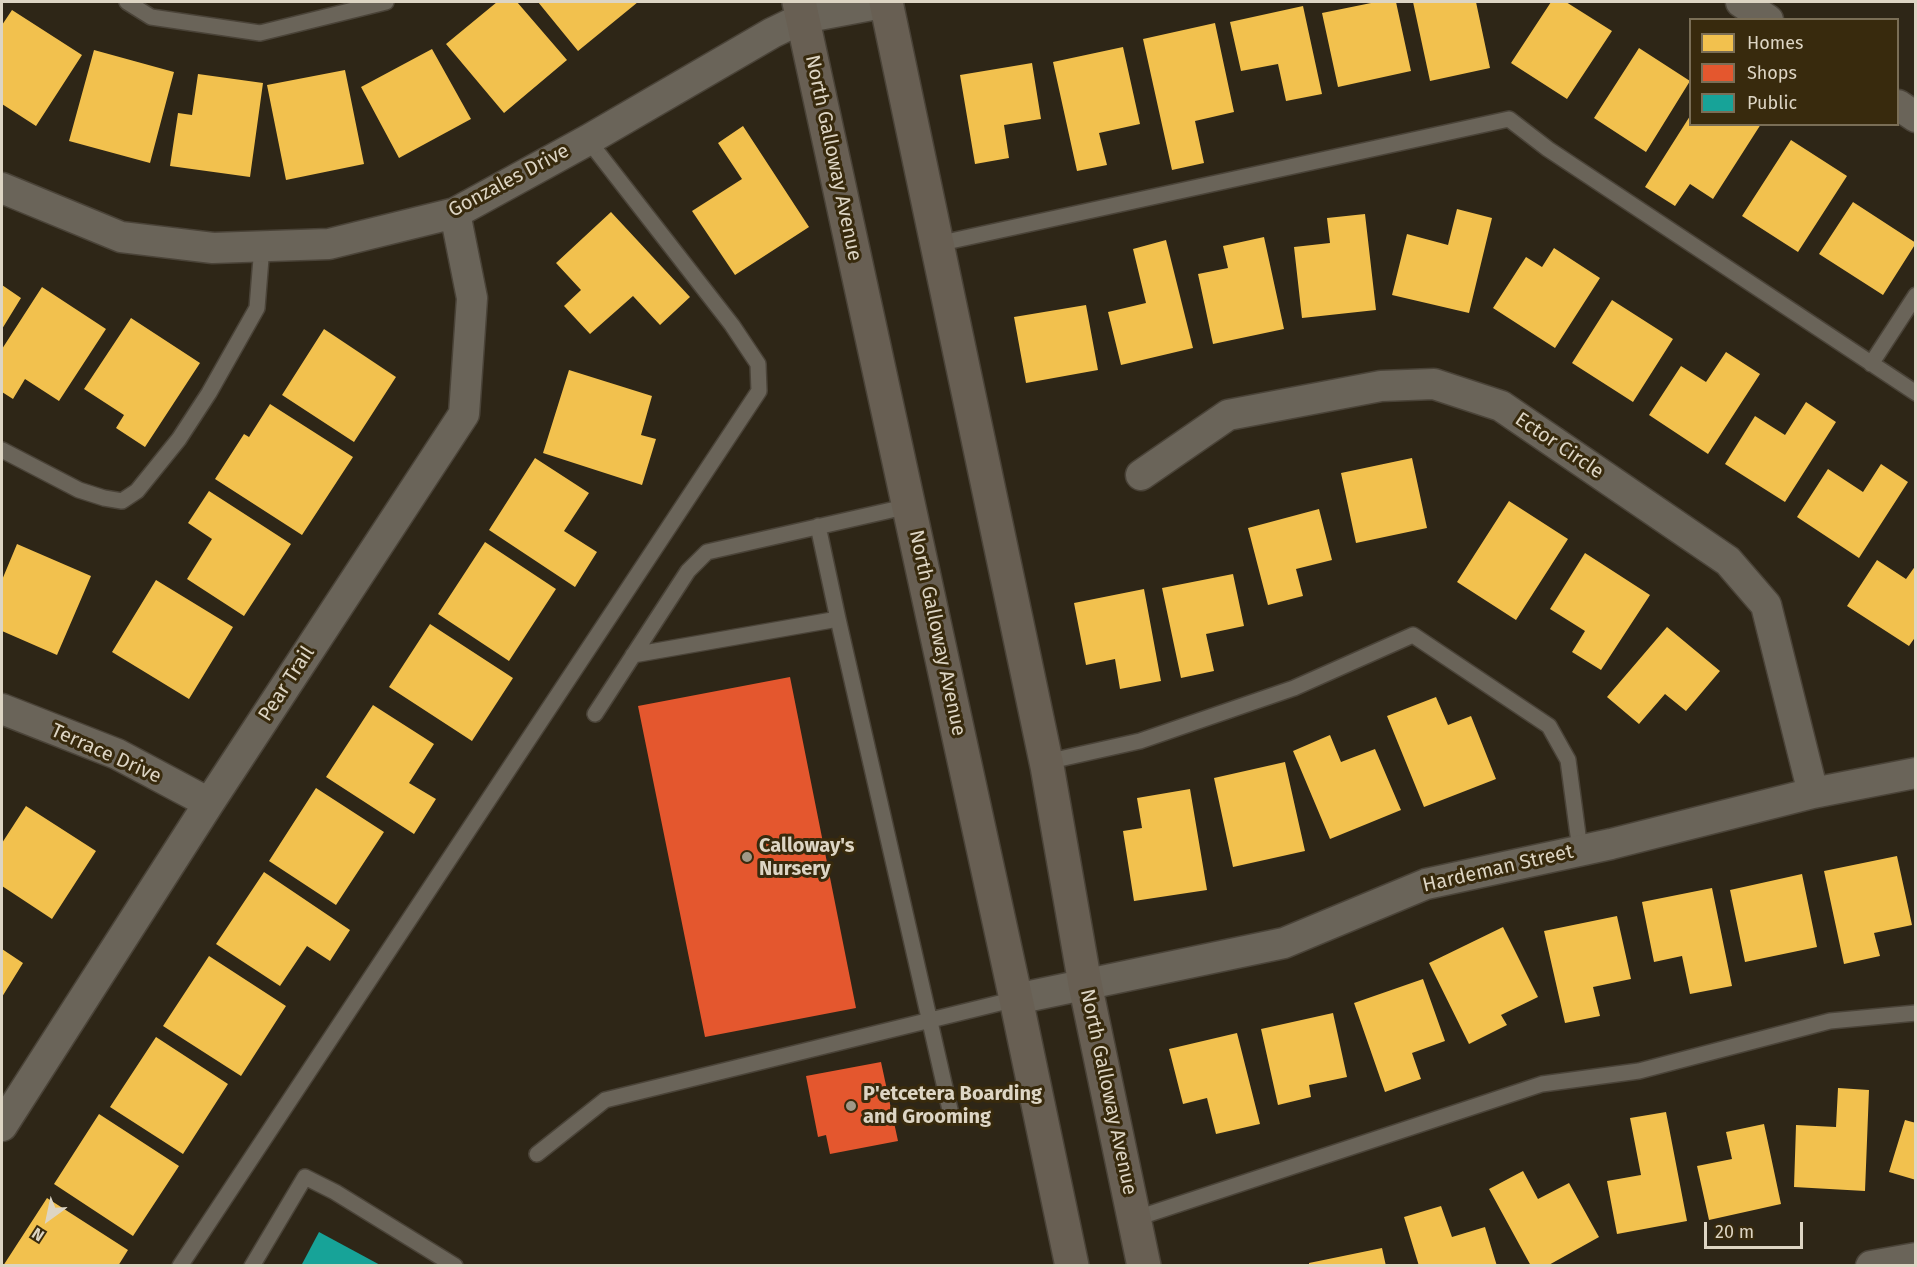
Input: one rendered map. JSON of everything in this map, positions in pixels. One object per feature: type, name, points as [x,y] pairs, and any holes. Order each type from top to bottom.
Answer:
[{"type":"main road","name":"North Galloway Avenue","points":[[887,2],[1046,762],[1086,984],[1144,1266]]},
{"type":"main road","name":"North Galloway Avenue","points":[[801,10],[1072,1266]]},
{"type":"street","name":"Gonzales Drive","points":[[2,188],[121,237],[213,248],[329,244],[454,213],[588,140],[772,33],[801,10],[887,2]]},
{"type":"street","points":[[1741,2],[1765,18]]},
{"type":"street","points":[[1899,106],[1916,117]]},
{"type":"street","name":"Pear Trail","points":[[2,1126],[209,803],[464,414],[472,298],[454,213]]},
{"type":"street","name":"Ector Circle","points":[[1141,475],[1228,415],[1381,387],[1434,384],[1501,406],[1728,561],[1766,605],[1813,793]]},
{"type":"street","name":"Terrace Drive","points":[[2,709],[117,754],[209,803]]},
{"type":"street","name":"Hardeman Street","points":[[1016,999],[1284,943],[1426,884],[1580,850],[1813,793],[1916,773]]},
{"type":"street","points":[[1871,1266],[1916,1258]]},
{"type":"lane","points":[[127,2],[151,17],[260,33],[386,2]]},
{"type":"lane","points":[[937,244],[1509,119],[1548,149],[1916,393]]},
{"type":"lane","points":[[180,1266],[759,392],[758,364],[732,325],[588,140]]},
{"type":"lane","points":[[2,450],[79,490],[104,498],[122,501],[137,491],[179,439],[203,402],[256,308],[262,246]]},
{"type":"lane","points":[[1871,364],[1916,295]]},
{"type":"lane","points":[[595,714],[688,570],[707,552],[909,506]]},
{"type":"lane","points":[[818,526],[951,1114]]},
{"type":"lane","points":[[633,655],[838,619]]},
{"type":"lane","points":[[1046,762],[1140,741],[1294,688],[1413,635],[1550,726],[1568,760],[1580,850]]},
{"type":"lane","points":[[537,1154],[605,1100],[1016,999]]},
{"type":"lane","points":[[1134,1219],[1542,1084],[1639,1071],[1830,1021],[1916,1013]]},
{"type":"lane","points":[[252,1266],[305,1177],[335,1192],[455,1266]]},
{"type":"building: Homes","points":[[497,2],[517,2],[567,60],[504,113],[446,44]]},
{"type":"building: Homes","points":[[538,2],[638,2],[578,51]]},
{"type":"building: Homes","points":[[1376,2],[1396,2],[1411,71],[1338,87],[1322,13]]},
{"type":"building: Homes","points":[[1413,2],[1476,2],[1490,68],[1430,81]]},
{"type":"building: Homes","points":[[1551,2],[1566,2],[1612,31],[1567,99],[1511,63]]},
{"type":"building: Homes","points":[[1303,6],[1322,94],[1286,101],[1278,64],[1241,71],[1230,22]]},
{"type":"building: Homes","points":[[12,10],[82,55],[36,126],[2,104],[2,25]]},
{"type":"building: Homes","points":[[1215,23],[1234,112],[1195,121],[1204,163],[1172,170],[1143,39]]},
{"type":"building: Homes","points":[[1123,47],[1140,124],[1099,133],[1107,165],[1077,171],[1053,62]]},
{"type":"building: Homes","points":[[1639,48],[1689,80],[1646,152],[1594,118]]},
{"type":"building: Homes","points":[[432,49],[471,119],[399,158],[361,87]]},
{"type":"building: Homes","points":[[94,50],[174,72],[150,163],[69,141]]},
{"type":"building: Homes","points":[[1032,63],[1041,119],[1004,125],[1009,158],[975,164],[960,75]]},
{"type":"building: Homes","points":[[345,70],[364,164],[286,180],[267,85]]},
{"type":"building: Homes","points":[[198,74],[263,83],[250,177],[170,166],[178,113],[192,115]]},
{"type":"building: Homes","points":[[1689,118],[1689,126],[1760,126],[1713,199],[1690,184],[1675,206],[1645,187]]},
{"type":"building: Homes","points":[[743,126],[809,227],[735,275],[692,211],[742,179],[718,143]]},
{"type":"building: Homes","points":[[1791,140],[1847,176],[1798,252],[1742,216]]},
{"type":"building: Homes","points":[[1853,202],[1916,243],[1883,295],[1819,254]]},
{"type":"building: Homes","points":[[1457,209],[1492,218],[1469,313],[1392,295],[1407,234],[1448,245]]},
{"type":"building: Homes","points":[[611,212],[690,297],[660,325],[633,296],[590,334],[564,306],[581,290],[556,263]]},
{"type":"building: Homes","points":[[1365,214],[1376,310],[1302,318],[1294,247],[1330,243],[1327,218]]},
{"type":"building: Homes","points":[[1264,237],[1284,329],[1213,344],[1198,274],[1228,268],[1223,246]]},
{"type":"building: Homes","points":[[1166,240],[1193,348],[1121,365],[1108,312],[1146,303],[1133,249]]},
{"type":"building: Homes","points":[[1554,248],[1600,278],[1555,348],[1493,308],[1526,257],[1542,267]]},
{"type":"building: Homes","points":[[2,285],[21,298],[2,329]]},
{"type":"building: Homes","points":[[42,287],[106,329],[59,401],[25,379],[13,399],[2,392],[2,349]]},
{"type":"building: Homes","points":[[1612,300],[1673,339],[1633,402],[1572,363]]},
{"type":"building: Homes","points":[[1086,305],[1098,370],[1026,383],[1014,317]]},
{"type":"building: Homes","points":[[131,318],[200,363],[145,447],[116,428],[124,415],[84,389]]},
{"type":"building: Homes","points":[[324,329],[396,377],[354,442],[282,395]]},
{"type":"building: Homes","points":[[1726,352],[1760,374],[1708,454],[1649,415],[1681,366],[1706,382]]},
{"type":"building: Homes","points":[[569,370],[652,396],[641,435],[656,439],[642,485],[543,453]]},
{"type":"building: Homes","points":[[1806,402],[1836,422],[1785,502],[1725,464],[1755,416],[1785,435]]},
{"type":"building: Homes","points":[[270,404],[353,457],[302,535],[215,479],[244,434],[249,437]]},
{"type":"building: Homes","points":[[535,458],[589,493],[564,531],[597,552],[575,587],[489,530]]},
{"type":"building: Homes","points":[[1412,458],[1427,528],[1356,543],[1341,473]]},
{"type":"building: Homes","points":[[1881,464],[1908,482],[1859,558],[1797,517],[1828,469],[1863,492]]},
{"type":"building: Homes","points":[[209,491],[291,544],[244,616],[187,579],[212,539],[188,523]]},
{"type":"building: Homes","points":[[1509,501],[1568,539],[1516,620],[1457,582]]},
{"type":"building: Homes","points":[[1319,509],[1332,560],[1296,569],[1303,596],[1268,605],[1248,528]]},
{"type":"building: Homes","points":[[485,542],[556,589],[509,661],[438,614]]},
{"type":"building: Homes","points":[[17,544],[91,576],[57,655],[2,631],[2,580]]},
{"type":"building: Homes","points":[[1585,553],[1650,595],[1601,670],[1572,652],[1585,631],[1550,609]]},
{"type":"building: Homes","points":[[1877,560],[1906,579],[1916,565],[1916,636],[1909,646],[1847,606]]},
{"type":"building: Homes","points":[[1233,574],[1244,626],[1206,634],[1214,671],[1181,678],[1162,588]]},
{"type":"building: Homes","points":[[156,580],[233,627],[189,699],[112,652]]},
{"type":"building: Homes","points":[[1144,589],[1161,681],[1120,689],[1115,659],[1086,665],[1074,603]]},
{"type":"building: Homes","points":[[430,624],[513,678],[472,741],[389,687]]},
{"type":"building: Homes","points":[[1667,627],[1720,671],[1686,711],[1665,694],[1639,724],[1607,697]]},
{"type":"building: Homes","points":[[1436,697],[1448,725],[1471,716],[1496,779],[1424,807],[1387,716]]},
{"type":"building: Homes","points":[[373,705],[434,744],[409,783],[436,799],[414,834],[326,777]]},
{"type":"building: Homes","points":[[1330,735],[1341,762],[1375,749],[1401,810],[1330,839],[1293,751]]},
{"type":"building: Homes","points":[[1285,762],[1305,851],[1233,867],[1214,778]]},
{"type":"building: Homes","points":[[316,788],[384,832],[336,905],[269,861]]},
{"type":"building: Homes","points":[[1190,789],[1207,890],[1134,901],[1123,831],[1142,828],[1137,798]]},
{"type":"building: Homes","points":[[26,806],[96,851],[52,919],[2,886],[2,843]]},
{"type":"building: Homes","points":[[1897,856],[1912,925],[1874,933],[1880,956],[1844,964],[1824,871]]},
{"type":"building: Homes","points":[[264,872],[350,930],[330,961],[307,946],[280,986],[216,944]]},
{"type":"building: Homes","points":[[1802,874],[1817,947],[1745,962],[1730,890]]},
{"type":"building: Homes","points":[[1712,888],[1732,986],[1690,994],[1682,956],[1654,962],[1642,902]]},
{"type":"building: Homes","points":[[1617,916],[1631,979],[1593,987],[1600,1016],[1565,1023],[1544,931]]},
{"type":"building: Homes","points":[[1503,927],[1538,997],[1501,1015],[1507,1025],[1469,1044],[1429,963]]},
{"type":"building: Homes","points":[[2,949],[23,963],[2,997]]},
{"type":"building: Homes","points":[[209,956],[286,1006],[241,1076],[163,1026]]},
{"type":"building: Homes","points":[[1423,979],[1445,1041],[1412,1053],[1421,1079],[1385,1092],[1354,1003]]},
{"type":"building: Homes","points":[[1333,1013],[1347,1077],[1309,1085],[1311,1097],[1278,1105],[1261,1029]]},
{"type":"building: Homes","points":[[1237,1033],[1260,1124],[1216,1134],[1207,1098],[1183,1104],[1169,1049]]},
{"type":"building: Homes","points":[[156,1037],[228,1084],[183,1154],[110,1107]]},
{"type":"building: Homes","points":[[1838,1088],[1869,1090],[1865,1191],[1794,1187],[1796,1125],[1836,1127]]},
{"type":"building: Homes","points":[[1666,1112],[1687,1221],[1617,1234],[1607,1181],[1641,1175],[1630,1118]]},
{"type":"building: Homes","points":[[99,1114],[179,1166],[133,1236],[54,1184]]},
{"type":"building: Homes","points":[[1905,1120],[1916,1123],[1916,1180],[1889,1172]]},
{"type":"building: Homes","points":[[1764,1124],[1781,1204],[1709,1220],[1697,1166],[1732,1159],[1726,1132]]},
{"type":"building: Homes","points":[[1523,1171],[1538,1199],[1569,1183],[1599,1237],[1547,1266],[1531,1266],[1489,1189]]},
{"type":"building: Homes","points":[[47,1198],[128,1250],[118,1266],[3,1266]]},
{"type":"building: Homes","points":[[1441,1206],[1452,1237],[1485,1227],[1497,1266],[1419,1266],[1404,1217]]},
{"type":"building: Homes","points":[[1382,1248],[1386,1266],[1309,1266],[1309,1263]]},
{"type":"building: Shops","name":"Calloway's Nursery","points":[[790,677],[856,1008],[705,1037],[638,706]]},
{"type":"building: Shops","name":"P'etcetera Boarding and Grooming","points":[[881,1062],[898,1141],[830,1154],[826,1135],[818,1137],[806,1076]]},
{"type":"building: Public","points":[[319,1232],[382,1266],[301,1266]]},
{"type":"place","name":"Calloway's Nursery","points":[[747,857]]},
{"type":"place","name":"P'etcetera Boarding and Grooming","points":[[851,1106]]}]
